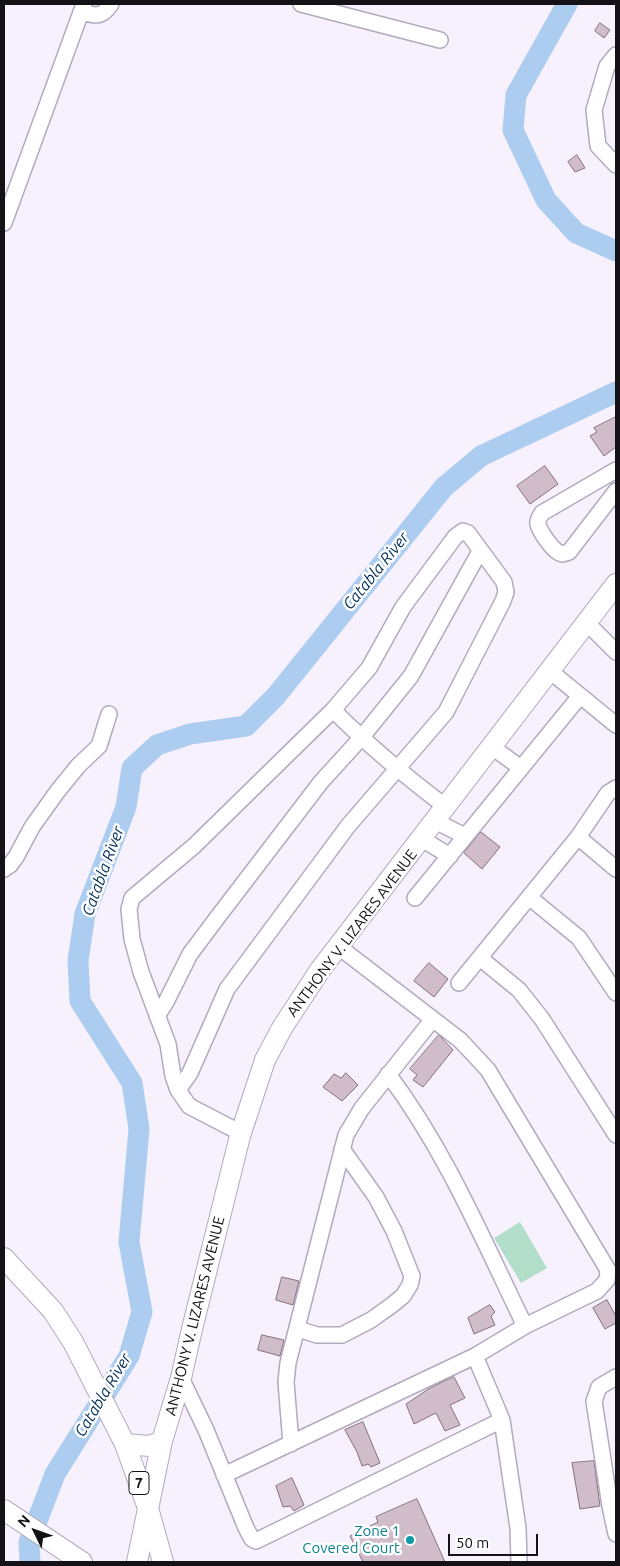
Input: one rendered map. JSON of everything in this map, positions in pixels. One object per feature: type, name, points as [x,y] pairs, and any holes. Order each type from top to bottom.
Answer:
[{"type":"main road","name":"ANTHONY V. LIZARES AVENUE","points":[[136,1562],[162,1441],[181,1378],[241,1134],[265,1060],[282,1028],[315,977],[616,584]]},
{"type":"main road","name":"7","points":[[4,1258],[53,1311],[73,1342],[125,1444],[148,1508],[161,1553]]},
{"type":"main road","points":[[125,1444],[150,1446],[162,1441]]},
{"type":"main road","points":[[4,1510],[82,1561]]},
{"type":"main road","points":[[146,1562],[161,1553]]},
{"type":"street","points":[[4,224],[82,8],[98,16],[104,13],[111,4]]},
{"type":"street","points":[[301,4],[440,40]]},
{"type":"street","points":[[616,55],[607,66],[594,110],[598,146],[616,165]]},
{"type":"street","points":[[616,470],[542,513],[538,518],[538,524],[554,550],[562,554],[569,552],[616,491]]},
{"type":"street","points":[[178,1090],[190,1073],[226,989],[348,826],[446,712],[506,592],[504,582],[468,533],[463,531],[455,537],[403,606],[369,668],[333,710],[194,846],[132,898],[129,909],[132,939],[140,972],[168,1044],[173,1076],[178,1090],[189,1106],[241,1134]]},
{"type":"street","points":[[157,1016],[190,954],[321,782],[361,738],[411,676],[480,551]]},
{"type":"street","points":[[587,622],[616,652]]},
{"type":"street","points":[[550,670],[616,725]]},
{"type":"street","points":[[415,898],[580,696]]},
{"type":"street","points":[[333,710],[466,836]]},
{"type":"street","points":[[4,869],[16,857],[42,812],[57,792],[78,766],[100,746],[109,714]]},
{"type":"street","points":[[492,747],[521,768]]},
{"type":"street","points":[[459,983],[578,837],[608,793],[616,788]]},
{"type":"street","points":[[578,837],[616,869]]},
{"type":"street","points":[[422,839],[450,856]]},
{"type":"street","points":[[530,897],[579,938],[616,993]]},
{"type":"street","points":[[224,1475],[476,1356],[525,1326],[597,1291],[607,1280],[608,1270],[488,1070],[460,1040],[338,947]]},
{"type":"street","points":[[480,958],[519,990],[542,1019],[616,1135]]},
{"type":"street","points":[[291,1444],[286,1382],[288,1363],[342,1149],[353,1122],[388,1074],[433,1018]]},
{"type":"street","points":[[388,1074],[411,1104],[440,1153],[525,1326]]},
{"type":"street","points":[[298,1329],[317,1335],[342,1335],[371,1320],[392,1305],[403,1296],[410,1285],[412,1276],[394,1230],[376,1197],[342,1149]]},
{"type":"street","points":[[476,1356],[502,1420],[518,1528],[516,1561]]},
{"type":"street","points":[[616,1377],[599,1387],[594,1401],[616,1534]]},
{"type":"street","points":[[181,1378],[206,1430],[250,1537],[256,1541],[502,1420]]},
{"type":"green space","points":[[520,1222],[547,1268],[521,1283],[494,1238]]},
{"type":"building","points":[[600,23],[610,30],[604,38],[595,31]]},
{"type":"building","points":[[577,155],[585,168],[575,172],[568,162]]},
{"type":"building","points":[[616,417],[616,447],[604,456],[590,436],[597,432],[594,428]]},
{"type":"building","points":[[545,466],[558,484],[530,504],[517,486]]},
{"type":"building","points":[[481,832],[500,847],[482,869],[464,853]]},
{"type":"building","points":[[429,963],[448,979],[434,997],[414,981]]},
{"type":"building","points":[[439,1035],[453,1050],[423,1087],[413,1080],[417,1075],[410,1069]]},
{"type":"building","points":[[346,1073],[358,1085],[342,1101],[323,1087],[334,1074],[341,1078]]},
{"type":"building","points":[[282,1277],[299,1281],[293,1305],[276,1300]]},
{"type":"building","points":[[607,1300],[616,1316],[616,1323],[605,1329],[593,1308]]},
{"type":"building","points":[[490,1305],[495,1312],[491,1316],[495,1325],[474,1334],[468,1318]]},
{"type":"building","points":[[262,1335],[284,1340],[280,1356],[258,1350]]},
{"type":"building","points":[[454,1377],[465,1398],[450,1405],[460,1425],[445,1431],[436,1413],[414,1424],[406,1404],[430,1388]]},
{"type":"building","points":[[363,1422],[380,1463],[371,1467],[368,1464],[362,1466],[345,1430]]},
{"type":"building","points":[[594,1461],[600,1506],[580,1509],[572,1463]]},
{"type":"building","points":[[292,1478],[304,1505],[294,1511],[290,1506],[283,1507],[276,1486]]},
{"type":"building","name":"Zone 1 Covered Court","points":[[417,1499],[445,1562],[363,1562],[350,1536],[378,1522],[376,1517]]},
{"type":"waterway","name":"Catabla River","points":[[567,4],[516,95],[513,130],[546,200],[576,233],[616,251]]},
{"type":"waterway","name":"Catabla River","points":[[30,1562],[29,1542],[55,1474],[129,1356],[142,1312],[129,1242],[139,1129],[132,1083],[80,1001],[78,960],[85,914],[126,807],[132,768],[157,745],[190,734],[246,726],[276,696],[444,487],[481,456],[616,392]]},
{"type":"place","name":"Zone 1 Covered Court","points":[[410,1540]]}]
